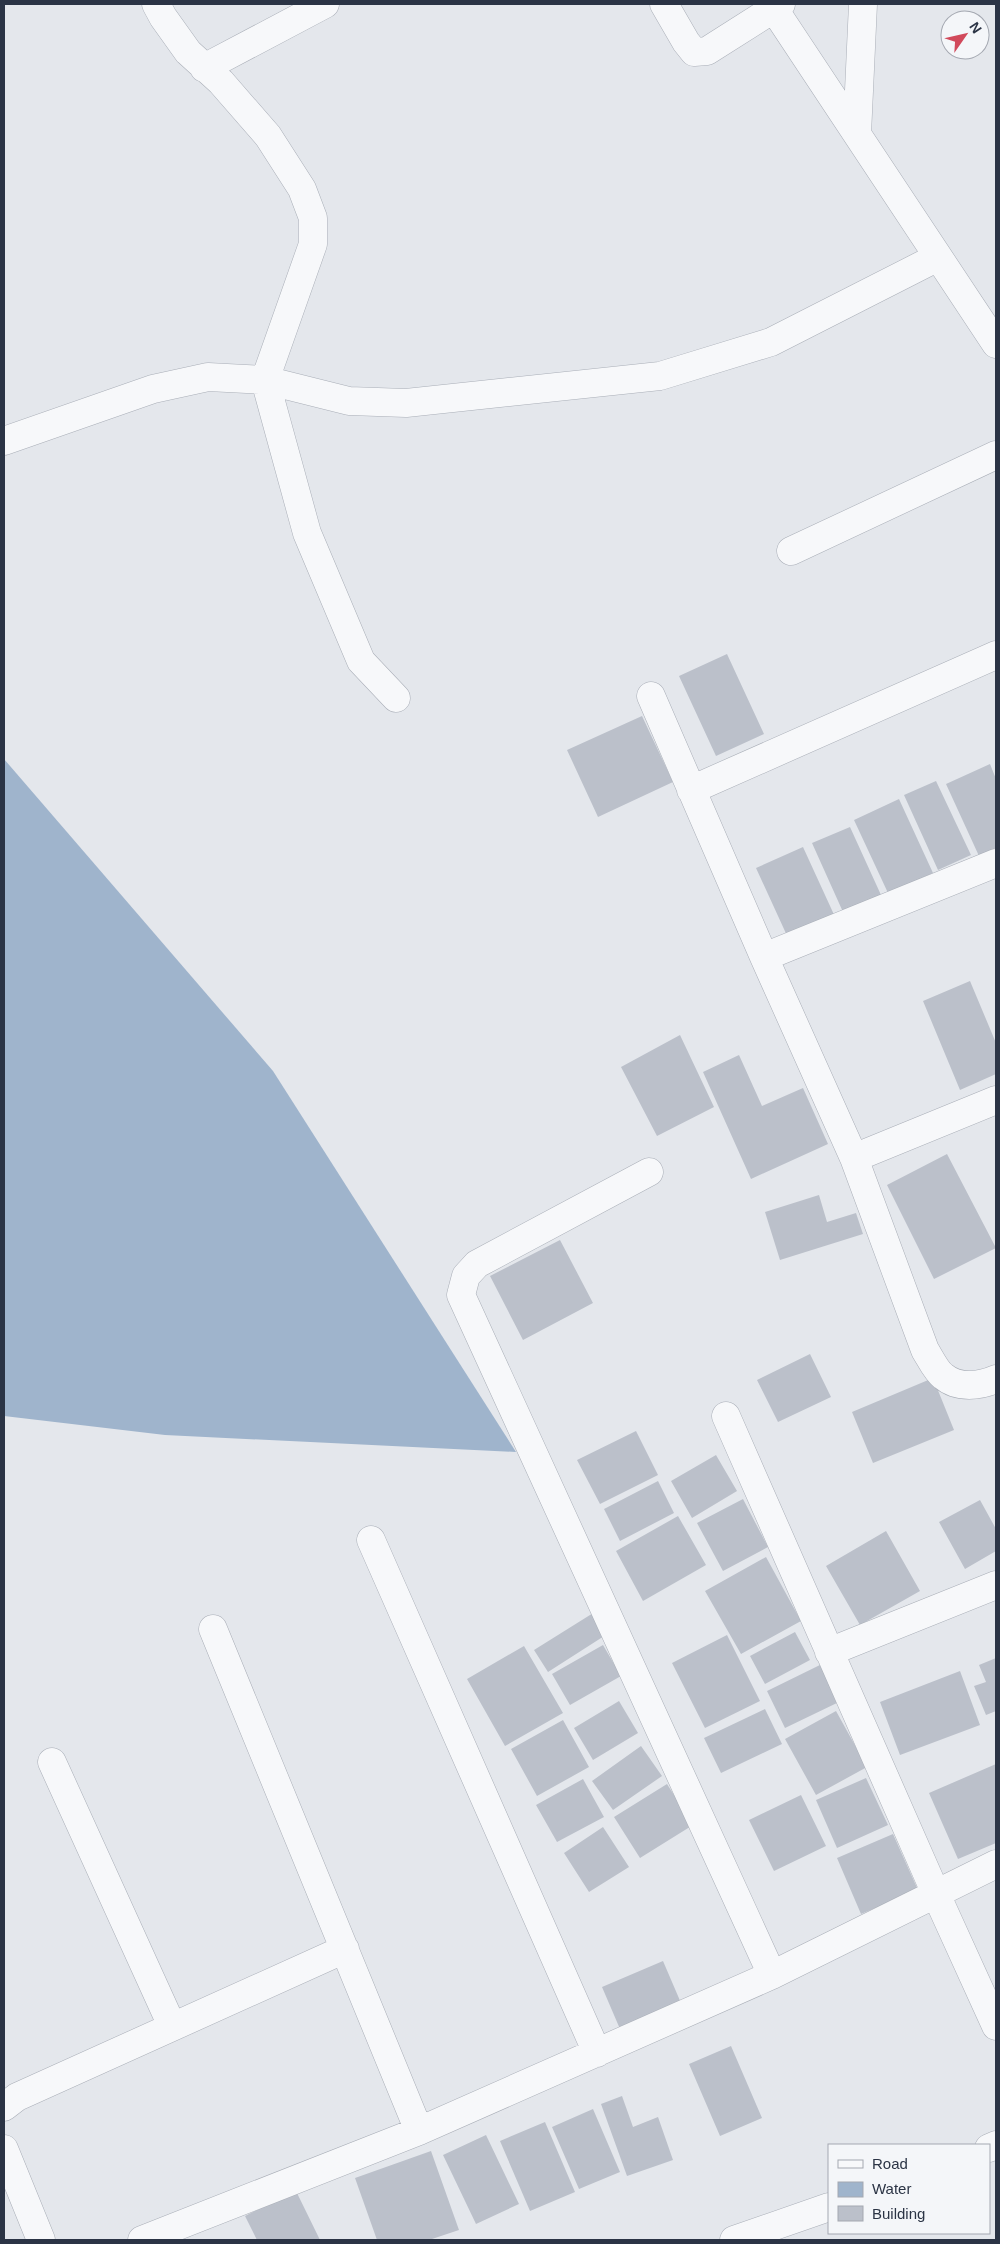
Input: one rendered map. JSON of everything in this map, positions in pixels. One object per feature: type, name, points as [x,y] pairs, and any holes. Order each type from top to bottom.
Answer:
[{"type":"street","points":[[156,4],[188,52],[221,82],[268,136],[302,189],[313,218],[313,244],[265,380],[306,532],[361,661],[396,698]]},
{"type":"street","points":[[204,68],[325,4]]},
{"type":"street","points":[[664,4],[694,52],[707,50],[778,6],[857,134],[996,344]]},
{"type":"street","points":[[857,134],[862,4]]},
{"type":"street","points":[[4,441],[154,389],[208,377],[265,380],[349,401],[406,403],[660,376],[771,342],[938,257]]},
{"type":"street","points":[[791,551],[996,455]]},
{"type":"street","points":[[691,790],[996,655]]},
{"type":"street","points":[[651,696],[764,958],[854,1158],[925,1350],[942,1376],[958,1384],[982,1385],[996,1379]]},
{"type":"street","points":[[764,958],[996,863]]},
{"type":"street","points":[[854,1158],[996,1100]]},
{"type":"street","points":[[649,1172],[477,1264],[466,1276],[461,1295],[772,1975]]},
{"type":"street","points":[[726,1416],[996,2026]]},
{"type":"street","points":[[371,1540],[597,2053]]},
{"type":"street","points":[[830,1652],[996,1585]]},
{"type":"street","points":[[213,1629],[419,2131]]},
{"type":"street","points":[[52,1762],[172,2026]]},
{"type":"street","points":[[142,2240],[419,2131],[597,2053],[772,1975],[996,1864]]},
{"type":"street","points":[[4,2107],[17,2096],[345,1949]]},
{"type":"street","points":[[4,2148],[41,2240]]},
{"type":"street","points":[[734,2240],[828,2207]]},
{"type":"water","points":[[4,759],[273,1071],[516,1452],[165,1435],[4,1416]]},
{"type":"building","points":[[727,654],[764,734],[716,756],[679,676]]},
{"type":"building","points":[[642,716],[673,782],[598,817],[567,750]]},
{"type":"building","points":[[990,764],[996,779],[996,848],[979,856],[946,784]]},
{"type":"building","points":[[936,781],[971,855],[938,870],[904,795]]},
{"type":"building","points":[[899,799],[933,873],[888,893],[854,820]]},
{"type":"building","points":[[850,827],[881,895],[843,912],[812,843]]},
{"type":"building","points":[[803,847],[836,919],[789,940],[756,868]]},
{"type":"building","points":[[970,981],[996,1043],[996,1074],[960,1090],[923,1001]]},
{"type":"building","points":[[680,1035],[714,1107],[657,1136],[621,1067]]},
{"type":"building","points":[[739,1055],[762,1106],[803,1088],[828,1144],[751,1179],[703,1072]]},
{"type":"building","points":[[947,1154],[996,1248],[934,1279],[887,1185]]},
{"type":"building","points":[[819,1195],[827,1222],[856,1213],[863,1234],[780,1260],[765,1212]]},
{"type":"building","points":[[560,1240],[593,1303],[523,1340],[490,1276]]},
{"type":"building","points":[[810,1354],[831,1397],[778,1422],[757,1380]]},
{"type":"building","points":[[933,1378],[954,1430],[873,1463],[852,1412]]},
{"type":"building","points":[[636,1431],[658,1475],[600,1504],[577,1460]]},
{"type":"building","points":[[716,1455],[737,1491],[692,1518],[671,1481]]},
{"type":"building","points":[[658,1481],[674,1513],[620,1541],[604,1509]]},
{"type":"building","points":[[743,1499],[768,1547],[723,1571],[697,1523]]},
{"type":"building","points":[[980,1500],[996,1529],[996,1551],[965,1569],[939,1522]]},
{"type":"building","points":[[678,1516],[706,1565],[643,1601],[616,1551]]},
{"type":"building","points":[[886,1531],[920,1591],[860,1625],[826,1566]]},
{"type":"building","points":[[766,1557],[801,1621],[741,1654],[705,1591]]},
{"type":"building","points":[[598,1610],[612,1631],[548,1672],[534,1650]]},
{"type":"building","points":[[795,1632],[810,1660],[765,1684],[750,1656]]},
{"type":"building","points":[[727,1635],[760,1701],[705,1728],[672,1663]]},
{"type":"building","points":[[603,1645],[621,1676],[570,1705],[552,1674]]},
{"type":"building","points":[[524,1646],[563,1713],[505,1746],[467,1679]]},
{"type":"building","points":[[996,1658],[996,1711],[986,1715],[974,1686],[986,1682],[979,1665]]},
{"type":"building","points":[[822,1664],[839,1702],[785,1728],[767,1691]]},
{"type":"building","points":[[960,1671],[980,1725],[900,1755],[880,1702]]},
{"type":"building","points":[[619,1701],[638,1733],[593,1760],[574,1728]]},
{"type":"building","points":[[765,1709],[782,1744],[721,1773],[704,1738]]},
{"type":"building","points":[[836,1711],[867,1767],[816,1795],[785,1739]]},
{"type":"building","points":[[563,1720],[589,1767],[537,1796],[511,1749]]},
{"type":"building","points":[[641,1746],[662,1776],[613,1810],[592,1781]]},
{"type":"building","points":[[996,1764],[996,1843],[958,1859],[929,1793]]},
{"type":"building","points":[[866,1778],[888,1825],[837,1848],[816,1800]]},
{"type":"building","points":[[583,1779],[604,1817],[557,1842],[536,1805]]},
{"type":"building","points":[[667,1784],[693,1825],[640,1858],[614,1817]]},
{"type":"building","points":[[801,1795],[826,1846],[774,1871],[749,1820]]},
{"type":"building","points":[[603,1827],[629,1867],[589,1892],[564,1853]]},
{"type":"building","points":[[893,1834],[918,1890],[861,1914],[837,1858]]},
{"type":"building","points":[[663,1961],[684,2010],[623,2036],[602,1987]]},
{"type":"building","points":[[731,2046],[762,2118],[720,2136],[689,2064]]},
{"type":"building","points":[[622,2096],[633,2127],[658,2117],[673,2160],[627,2176],[601,2104]]},
{"type":"building","points":[[593,2109],[620,2172],[579,2189],[552,2127]]},
{"type":"building","points":[[545,2122],[575,2192],[530,2211],[500,2141]]},
{"type":"building","points":[[486,2135],[519,2204],[476,2224],[443,2155]]},
{"type":"building","points":[[431,2151],[459,2230],[429,2240],[377,2240],[355,2178]]},
{"type":"building","points":[[296,2191],[320,2240],[257,2240],[245,2216]]}]
